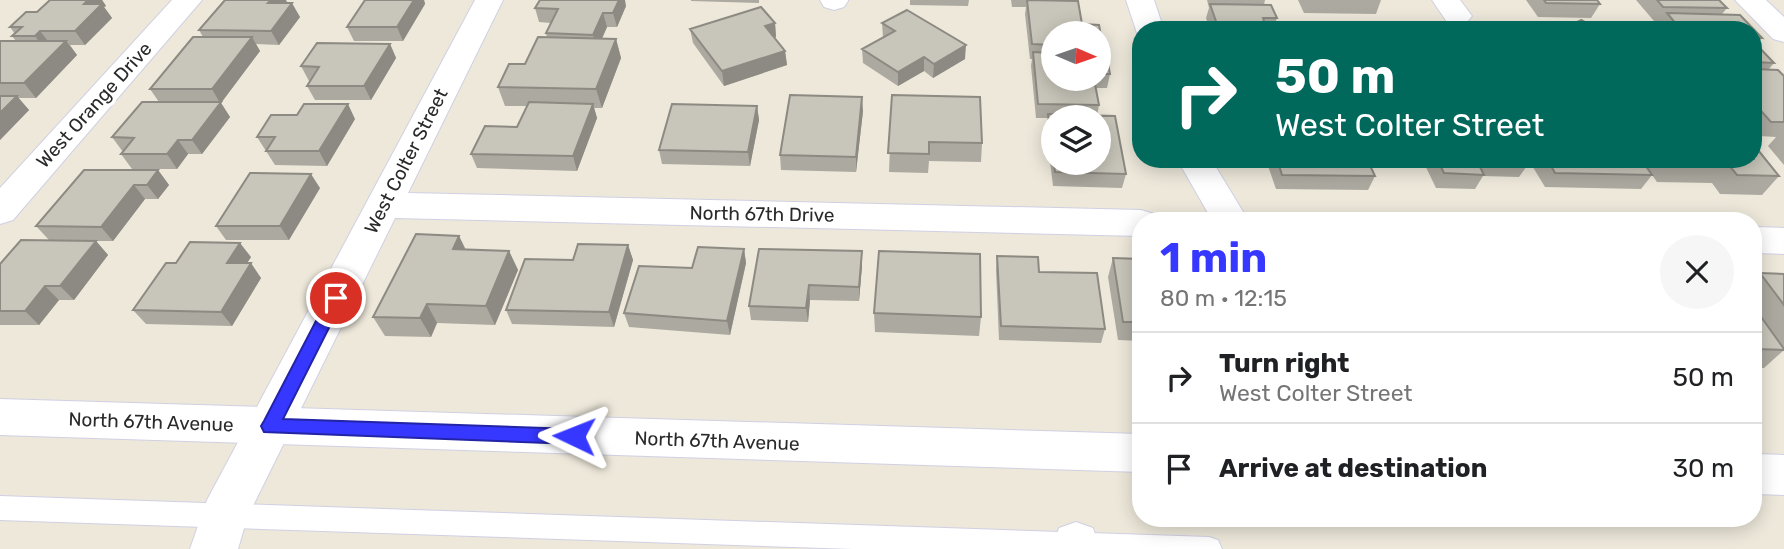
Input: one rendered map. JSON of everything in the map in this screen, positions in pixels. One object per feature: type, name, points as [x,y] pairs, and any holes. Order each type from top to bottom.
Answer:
[{"type":"street","name":"West Orange Drive","points":[[0,211],[188,0]]},
{"type":"street","name":"West Colter Street","points":[[219,532],[489,0]]},
{"type":"street","points":[[1140,0],[1146,21]]},
{"type":"street","points":[[1749,0],[1784,33]]},
{"type":"street","points":[[1199,168],[1225,212]]},
{"type":"street","name":"North 67th Drive","points":[[383,205],[1132,223]]},
{"type":"street","points":[[1762,240],[1784,241]]},
{"type":"street","name":"North 67th Avenue","points":[[0,417],[1132,453]]},
{"type":"street","points":[[1762,474],[1784,475]]},
{"type":"lane","points":[[0,508],[219,532],[1209,549]]},
{"type":"building","points":[[50,0],[88,0],[84,4],[102,4],[75,31],[40,31],[35,36],[12,36],[22,27],[10,27],[26,12],[37,12]]},
{"type":"building","points":[[225,0],[292,3],[271,31],[199,30]]},
{"type":"building","points":[[365,0],[414,0],[397,27],[347,27]]},
{"type":"building","points":[[540,0],[619,0],[613,13],[603,13],[593,35],[546,33],[558,9],[535,8]]},
{"type":"building","points":[[1027,0],[1078,1],[1081,21],[1041,21],[1041,44],[1032,44]]},
{"type":"building","points":[[1544,0],[1597,0],[1600,4],[1546,3]]},
{"type":"building","points":[[1657,0],[1719,0],[1727,8],[1663,7]]},
{"type":"building","points":[[1210,4],[1271,5],[1277,18],[1263,18],[1264,21],[1216,21]]},
{"type":"building","points":[[761,7],[775,23],[765,26],[785,51],[722,71],[690,29]]},
{"type":"building","points":[[907,10],[966,45],[934,64],[924,57],[898,72],[862,49],[895,31],[882,23]]},
{"type":"building","points":[[1667,13],[1740,15],[1746,21],[1674,21]]},
{"type":"building","points":[[193,37],[252,37],[212,89],[150,89]]},
{"type":"building","points":[[538,37],[616,39],[596,89],[498,87],[509,64],[525,64]]},
{"type":"building","points":[[0,41],[66,41],[24,83],[0,83]]},
{"type":"building","points":[[317,43],[390,44],[364,86],[307,86],[319,67],[301,66]]},
{"type":"building","points":[[1762,50],[1774,63],[1762,62]]},
{"type":"building","points":[[1033,52],[1041,52],[1041,91],[1096,91],[1099,105],[1038,104]]},
{"type":"building","points":[[1762,69],[1778,70],[1784,76],[1784,122],[1771,122],[1762,112]]},
{"type":"building","points":[[790,95],[862,97],[856,157],[780,155]]},
{"type":"building","points":[[892,95],[980,97],[982,143],[929,142],[929,154],[888,153]]},
{"type":"building","points":[[0,96],[17,96],[0,113]]},
{"type":"building","points":[[142,102],[221,102],[192,140],[178,140],[167,154],[121,154],[134,138],[112,137]]},
{"type":"building","points":[[529,102],[593,104],[573,156],[471,154],[485,126],[517,127]]},
{"type":"building","points":[[304,104],[348,104],[319,151],[266,151],[275,137],[257,137],[271,115],[297,115]]},
{"type":"building","points":[[672,104],[757,106],[748,152],[659,150]]},
{"type":"building","points":[[1111,116],[1115,116],[1126,174],[1111,174]]},
{"type":"building","points":[[1762,155],[1779,176],[1737,175],[1731,168],[1762,168]]},
{"type":"building","points":[[1280,168],[1371,168],[1375,176],[1282,175]]},
{"type":"building","points":[[1442,168],[1480,168],[1484,175],[1444,173]]},
{"type":"building","points":[[1552,168],[1647,168],[1652,175],[1555,173]]},
{"type":"building","points":[[84,170],[158,170],[147,185],[134,185],[101,227],[36,226]]},
{"type":"building","points":[[250,173],[311,174],[280,226],[216,226]]},
{"type":"building","points":[[416,234],[459,236],[453,249],[509,251],[486,306],[427,304],[420,318],[373,317]]},
{"type":"building","points":[[21,240],[96,241],[60,286],[45,286],[25,311],[0,311],[0,264]]},
{"type":"building","points":[[190,242],[240,243],[227,263],[251,263],[221,312],[133,310],[166,263],[176,263]]},
{"type":"building","points":[[578,244],[628,245],[609,312],[506,310],[525,259],[573,260]]},
{"type":"building","points":[[698,247],[744,249],[727,321],[624,313],[639,266],[692,268]]},
{"type":"building","points":[[759,249],[862,251],[859,287],[809,285],[806,308],[749,306]]},
{"type":"building","points":[[879,251],[980,254],[981,317],[874,313]]},
{"type":"building","points":[[997,256],[1038,257],[1039,272],[1097,273],[1105,329],[1001,326]]},
{"type":"building","points":[[1113,258],[1132,259],[1132,322],[1123,322]]},
{"type":"building","points":[[1762,273],[1784,274],[1784,305],[1762,276]]},
{"type":"building","points":[[1762,318],[1784,349],[1762,349]]},
{"type":"route","points":[[336,298],[271,426],[574,436]]}]
